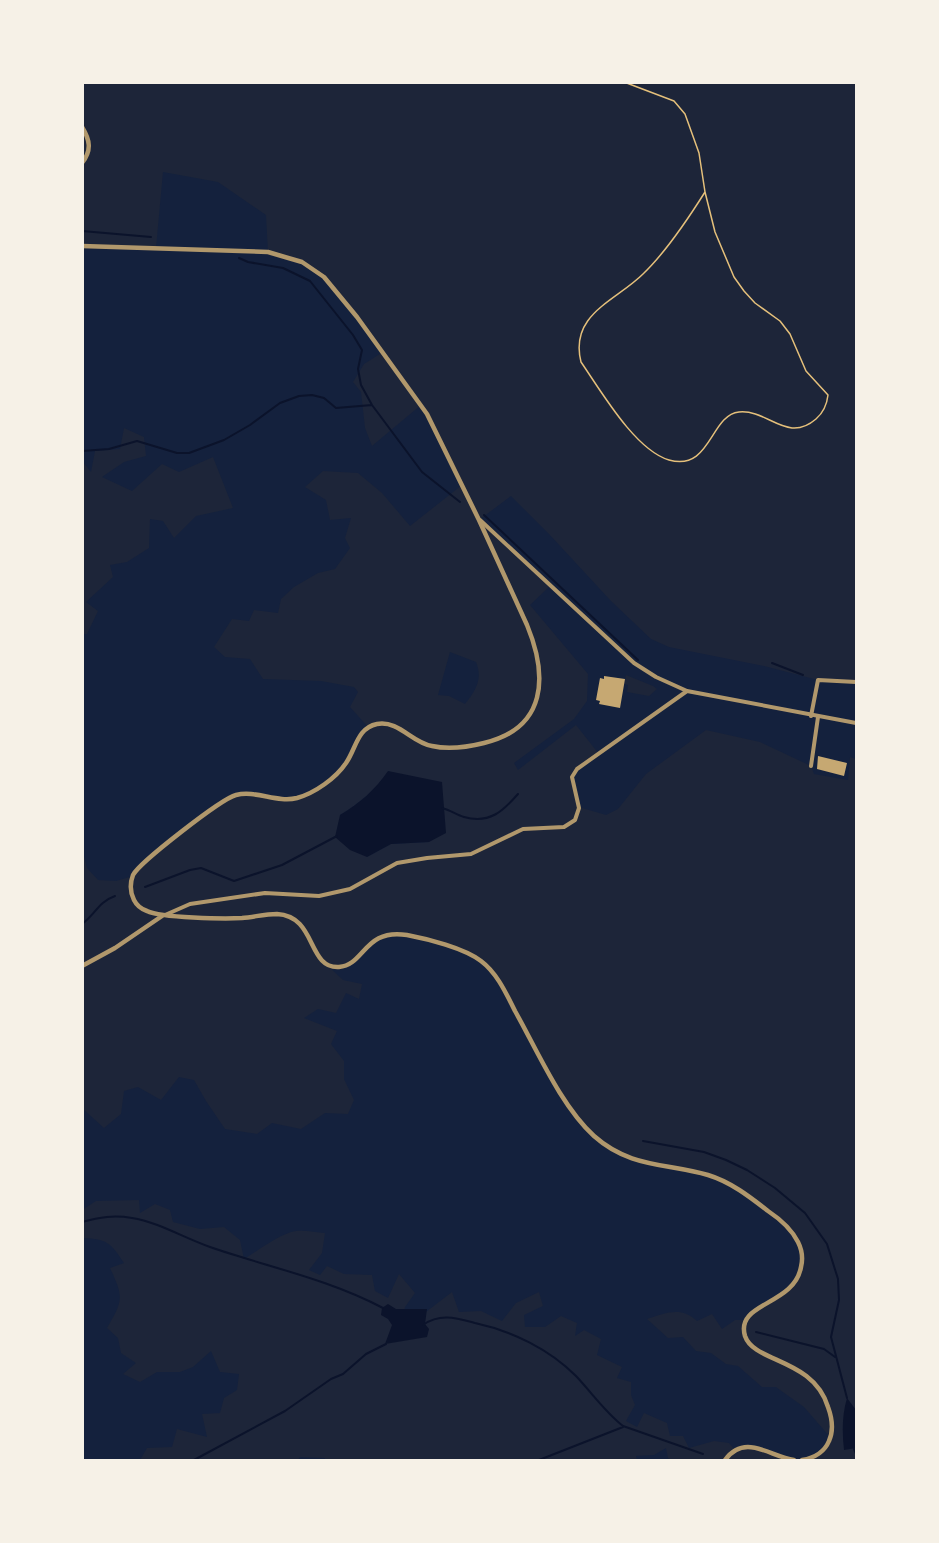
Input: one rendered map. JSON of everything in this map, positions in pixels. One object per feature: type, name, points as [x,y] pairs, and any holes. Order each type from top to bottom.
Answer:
[{"type":"street","points":[[82,127],[90,144],[87,156],[82,163]]},
{"type":"street","points":[[82,246],[267,252],[294,259],[329,282],[418,400],[439,437],[527,625],[541,674],[540,689],[527,718],[512,732],[496,740],[447,748],[424,744],[392,724],[374,725],[358,737],[344,766],[308,794],[286,799],[251,794],[230,797],[141,865],[133,876],[130,887],[136,904],[147,911],[164,915],[235,918],[275,914],[287,916],[303,927],[322,961],[336,967],[349,964],[376,939],[394,934],[407,935],[439,944],[469,954],[482,962],[501,985],[569,1105],[596,1137],[607,1146],[632,1159],[701,1173],[727,1183],[786,1225],[797,1240],[802,1258],[797,1281],[788,1292],[750,1314],[744,1327],[752,1347],[806,1374],[817,1385],[826,1400],[832,1423],[829,1442],[821,1453],[802,1461]]},
{"type":"street","points":[[479,520],[634,663],[656,677],[687,692],[856,723]]},
{"type":"street","points":[[811,716],[818,680],[856,682]]},
{"type":"street","points":[[82,966],[115,948],[154,920],[190,904],[265,893],[319,896],[350,889],[397,863],[471,854],[523,829],[564,827],[575,820],[579,808],[572,777],[577,769],[687,692]]},
{"type":"street","points":[[811,766],[818,717]]},
{"type":"street","points":[[725,1461],[735,1450],[750,1447],[794,1461]]},
{"type":"path","points":[[624,82],[674,101],[685,114],[699,153],[705,192],[715,232],[734,277],[755,303],[780,321],[790,334],[800,362],[828,395],[823,412],[815,420],[794,428],[786,428],[751,413],[738,412],[728,417],[698,455],[678,462],[656,454],[625,426],[581,362],[579,340],[582,330],[594,312],[643,275],[705,192]]},
{"type":"shaded area","points":[[83,83],[856,83],[856,682],[818,680],[764,666],[669,647],[651,639],[611,601],[511,496],[479,520],[550,586],[530,605],[588,674],[587,701],[574,719],[514,763],[518,770],[576,725],[599,754],[577,769],[572,777],[579,807],[606,815],[618,809],[646,774],[706,730],[760,742],[811,766],[814,774],[848,780],[850,757],[856,759],[856,1460],[802,1460],[821,1453],[830,1437],[804,1407],[776,1387],[762,1387],[738,1366],[726,1364],[711,1353],[696,1351],[683,1337],[668,1338],[647,1319],[679,1312],[697,1321],[712,1314],[722,1329],[735,1320],[746,1320],[750,1314],[782,1296],[800,1274],[800,1249],[791,1231],[766,1210],[721,1180],[632,1159],[596,1137],[569,1105],[501,985],[487,966],[469,954],[407,935],[381,937],[354,960],[343,966],[326,964],[343,980],[362,984],[359,999],[346,993],[336,1013],[318,1009],[304,1018],[337,1031],[331,1044],[344,1061],[344,1079],[354,1100],[348,1114],[325,1113],[301,1129],[272,1123],[257,1134],[225,1129],[194,1080],[179,1077],[161,1100],[138,1087],[124,1091],[121,1114],[104,1128],[83,1109],[83,852],[87,868],[98,880],[116,881],[133,876],[136,870],[216,807],[237,795],[294,798],[316,789],[344,766],[355,743],[368,727],[350,707],[358,692],[354,687],[321,681],[263,679],[250,659],[225,657],[214,647],[232,619],[249,621],[254,610],[278,613],[281,599],[294,587],[318,573],[335,569],[350,548],[345,538],[351,518],[330,520],[326,500],[305,487],[323,471],[358,473],[382,493],[410,526],[462,485],[421,405],[372,446],[365,428],[361,392],[353,382],[364,364],[383,352],[340,294],[310,267],[268,252],[266,215],[218,182],[163,172],[156,248],[83,246]],"holes":[[[450,652],[476,662],[478,668],[477,684],[465,704],[449,696],[438,695]],[[389,771],[429,842],[391,844],[367,857],[340,815],[367,796]]]},
{"type":"shaded area","points":[[124,428],[144,437],[146,456],[124,462],[102,477],[132,491],[162,464],[179,472],[213,457],[233,508],[196,516],[174,538],[163,521],[150,519],[149,548],[127,562],[110,565],[113,577],[86,602],[98,611],[87,634],[83,634],[83,462],[91,472],[95,451],[120,449]]},
{"type":"shaded area","points":[[626,675],[657,689],[649,696],[627,692],[628,685],[624,684]]},
{"type":"shaded area","points":[[388,771],[442,782],[446,833],[429,842],[391,844],[367,857],[350,850],[335,837],[340,815],[367,796]]},
{"type":"shaded area","points":[[139,1200],[140,1213],[155,1204],[170,1210],[173,1222],[200,1229],[224,1227],[240,1240],[244,1259],[291,1232],[325,1233],[322,1253],[309,1270],[320,1275],[327,1266],[344,1274],[372,1275],[375,1291],[388,1298],[399,1274],[415,1293],[405,1307],[401,1331],[452,1292],[459,1312],[481,1311],[502,1321],[516,1303],[539,1292],[543,1306],[524,1315],[525,1327],[545,1327],[561,1316],[577,1323],[575,1336],[584,1330],[601,1339],[597,1355],[622,1367],[617,1378],[631,1382],[631,1395],[635,1405],[626,1421],[637,1427],[644,1413],[667,1423],[670,1436],[683,1436],[689,1448],[714,1441],[729,1443],[735,1450],[750,1447],[794,1460],[671,1460],[668,1458],[666,1448],[654,1455],[636,1456],[637,1460],[325,1460],[325,1458],[300,1457],[298,1460],[140,1460],[147,1448],[172,1447],[177,1429],[207,1437],[202,1414],[220,1413],[224,1398],[237,1390],[239,1374],[220,1372],[211,1351],[193,1367],[180,1372],[157,1372],[140,1382],[123,1374],[136,1363],[121,1353],[118,1338],[107,1328],[120,1299],[118,1286],[110,1268],[124,1263],[108,1243],[83,1238],[82,1210],[96,1201]]},
{"type":"shaded area","points":[[388,1304],[396,1309],[427,1309],[425,1324],[429,1329],[427,1337],[385,1344],[392,1325],[381,1315],[382,1308]]},
{"type":"shaded area","points":[[847,1398],[856,1410],[856,1448],[844,1450],[843,1424]]},
{"type":"building","points":[[604,676],[625,679],[620,708],[599,704],[600,701],[596,700],[600,678],[604,679]]},
{"type":"building","points":[[818,756],[847,763],[844,776],[817,769]]},
{"type":"waterway","points":[[82,231],[151,237]]},
{"type":"waterway","points":[[239,258],[248,262],[283,268],[310,281],[353,335],[362,350],[358,369],[361,385],[372,405],[422,472],[460,502]]},
{"type":"waterway","points":[[82,451],[109,449],[137,441],[177,453],[189,453],[224,440],[250,425],[280,403],[299,396],[312,395],[324,398],[336,408],[372,405]]},
{"type":"waterway","points":[[484,515],[638,660]]},
{"type":"waterway","points":[[772,663],[803,675]]},
{"type":"waterway","points":[[442,808],[464,817],[481,819],[501,811],[518,794]]},
{"type":"waterway","points":[[145,887],[201,868],[234,881],[282,865],[337,836]]},
{"type":"waterway","points":[[82,924],[104,902],[115,896]]},
{"type":"waterway","points":[[643,1141],[704,1152],[726,1160],[775,1188],[805,1213],[827,1244],[838,1279],[839,1300],[831,1337],[847,1398]]},
{"type":"waterway","points":[[82,1222],[113,1217],[142,1220],[210,1247],[341,1289],[383,1308]]},
{"type":"waterway","points":[[423,1325],[436,1319],[455,1318],[489,1326],[516,1336],[542,1349],[565,1366],[623,1426],[703,1454]]},
{"type":"waterway","points":[[756,1332],[824,1349],[835,1357]]},
{"type":"waterway","points":[[194,1460],[285,1411],[331,1379],[343,1374],[366,1354],[386,1344]]},
{"type":"waterway","points":[[539,1460],[623,1427]]},
{"type":"waterway","points":[[854,1449],[856,1454]]}]
